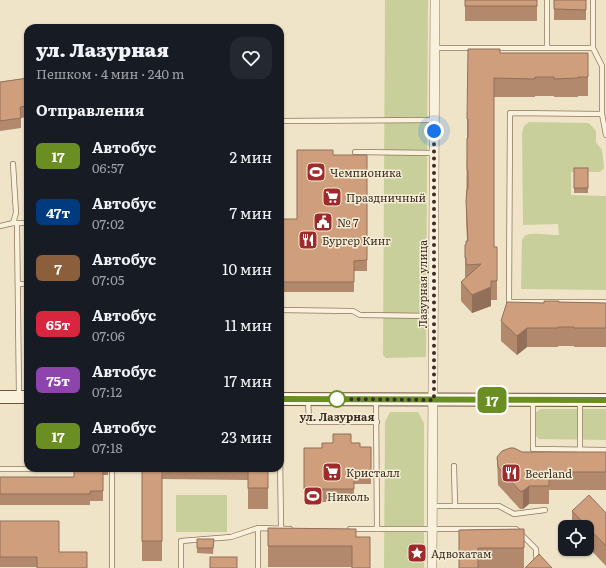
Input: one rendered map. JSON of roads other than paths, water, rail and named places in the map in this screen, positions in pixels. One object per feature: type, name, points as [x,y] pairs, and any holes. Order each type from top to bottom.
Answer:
[{"type":"main road","points":[[0,397],[24,397]]},
{"type":"main road","points":[[284,399],[606,400]]},
{"type":"street","name":"Лазурная улица","points":[[432,568],[435,0]]},
{"type":"lane","points":[[547,47],[548,0]]},
{"type":"lane","points":[[593,0],[592,48],[602,66],[602,114],[606,134]]},
{"type":"lane","points":[[435,48],[592,48]]},
{"type":"lane","points":[[602,114],[510,113],[509,302],[606,302]]},
{"type":"lane","points":[[284,121],[434,120]]},
{"type":"lane","points":[[355,152],[434,153]]},
{"type":"lane","points":[[13,164],[24,397]]},
{"type":"lane","points":[[0,226],[24,223]]},
{"type":"lane","points":[[18,284],[24,284]]},
{"type":"lane","points":[[284,310],[353,311],[360,315],[434,316]]},
{"type":"lane","points":[[308,399],[309,422],[377,422]]},
{"type":"lane","points":[[376,399],[377,529]]},
{"type":"lane","points":[[533,400],[533,449],[606,450]]},
{"type":"lane","points":[[580,400],[580,450]]},
{"type":"lane","points":[[454,466],[455,506]]},
{"type":"lane","points":[[0,469],[24,469]]},
{"type":"lane","points":[[112,472],[112,568]]},
{"type":"lane","points":[[280,472],[281,528]]},
{"type":"lane","points":[[433,506],[499,506],[514,514],[545,510]]},
{"type":"lane","points":[[258,528],[258,568]]},
{"type":"lane","points":[[181,568],[181,541],[231,537],[258,528],[297,529]]},
{"type":"lane","points":[[345,529],[516,528],[536,549],[537,568]]},
{"type":"place","name":"Чемпионика","points":[[316,172]]},
{"type":"place","name":"Праздничный","points":[[332,197]]},
{"type":"place","name":"№ 7","points":[[323,222]]},
{"type":"place","name":"Бургер Кинг","points":[[308,240]]},
{"type":"place","name":"ул. Лазурная","points":[[337,399]]},
{"type":"place","name":"Кристалл","points":[[332,472]]},
{"type":"place","name":"Beerland","points":[[511,473]]},
{"type":"place","name":"Николь","points":[[313,496]]},
{"type":"place","name":"Адвокатам","points":[[417,553]]}]
